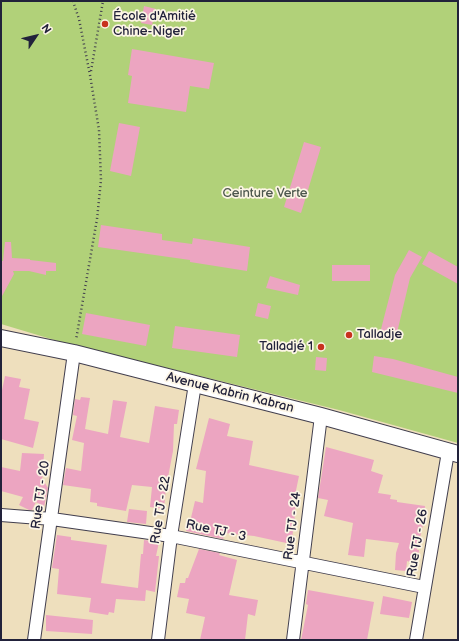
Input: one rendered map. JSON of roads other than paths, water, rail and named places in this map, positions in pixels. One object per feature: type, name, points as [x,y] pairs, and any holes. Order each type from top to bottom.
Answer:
[{"type":"street","name":"Avenue Kabrin Kabran","points":[[1,338],[74,353],[321,416],[453,453]]},
{"type":"street","name":"Rue TJ - 20","points":[[34,640],[74,353]]},
{"type":"street","name":"Rue TJ - 22","points":[[158,640],[171,536],[195,384]]},
{"type":"street","name":"Rue TJ - 24","points":[[293,640],[321,416]]},
{"type":"street","name":"Rue TJ - 26","points":[[416,640],[424,587],[453,453]]},
{"type":"street","name":"Rue TJ - 3","points":[[1,515],[52,519],[171,536],[424,587]]},
{"type":"place","name":"École d'Amitié Chine-Niger","points":[[105,24]]},
{"type":"place","name":"Talladje","points":[[349,335]]},
{"type":"place","name":"Talladjé 1","points":[[321,347]]},
{"type":"park label","name":"Ceinture Verte","points":[[265,194]]}]
